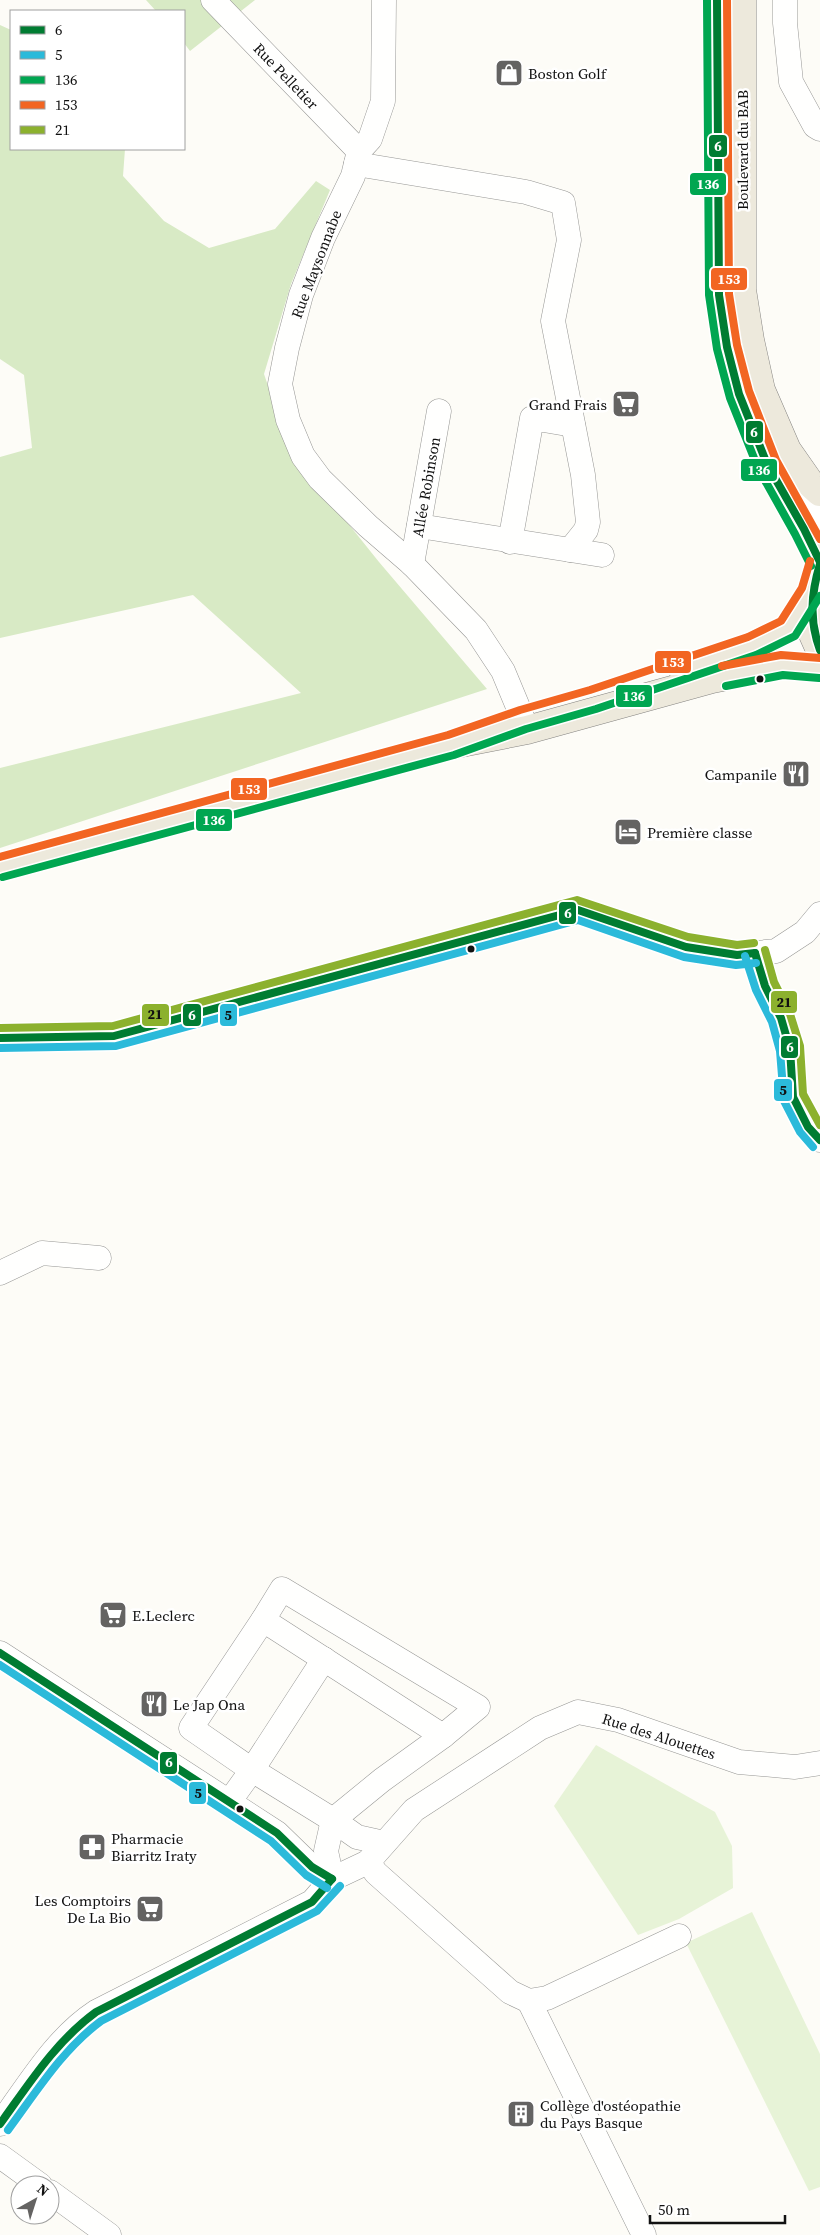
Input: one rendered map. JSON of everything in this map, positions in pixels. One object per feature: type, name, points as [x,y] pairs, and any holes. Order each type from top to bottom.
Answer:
[{"type":"main road","name":"Boulevard du BAB","points":[[717,0],[719,295],[727,347],[739,394],[767,464],[804,529],[820,563]]},
{"type":"main road","name":"Boulevard du BAB","points":[[742,0],[742,290],[761,390],[787,450],[810,483],[820,492]]},
{"type":"main road","points":[[451,745],[523,719],[593,700],[752,646],[788,629],[811,592],[820,563]]},
{"type":"main road","points":[[811,592],[812,632],[820,650]]},
{"type":"main road","points":[[0,866],[451,745],[527,730],[712,679],[782,665],[820,668]]},
{"type":"street","name":"Rue Pelletier","points":[[214,0],[358,157]]},
{"type":"street","name":"Rue Maysonnabe","points":[[384,0],[383,102],[370,139],[358,157],[353,176],[323,238],[301,295],[286,348],[280,384],[288,420],[303,456],[320,479],[368,526],[412,564],[476,630],[491,650],[503,672],[523,719]]},
{"type":"street","points":[[785,0],[785,23],[791,82],[815,126],[820,129]]},
{"type":"street","points":[[358,157],[526,192],[563,203],[569,240],[553,321],[582,475],[588,522],[586,530],[570,550]]},
{"type":"street","name":"Allée Robinson","points":[[412,564],[439,411]]},
{"type":"street","points":[[746,413],[806,505],[820,530]]},
{"type":"street","points":[[510,542],[532,418],[572,425]]},
{"type":"street","points":[[419,526],[510,542],[602,555]]},
{"type":"street","points":[[0,1038],[114,1036],[578,910],[686,947],[737,955],[776,951],[805,932],[820,914]]},
{"type":"street","points":[[755,953],[765,986],[781,1018],[790,1049],[793,1097],[814,1134]]},
{"type":"street","points":[[0,1273],[42,1253],[99,1258]]},
{"type":"street","points":[[332,1879],[326,1851],[333,1820],[478,1707],[282,1589],[192,1728],[252,1770],[333,1820],[357,1837],[384,1843]]},
{"type":"street","points":[[263,1620],[443,1736]]},
{"type":"street","points":[[0,1653],[277,1833],[312,1866],[332,1879]]},
{"type":"street","points":[[229,1802],[252,1770],[324,1658]]},
{"type":"street","name":"Rue des Alouettes","points":[[332,1879],[368,1862],[414,1810],[540,1728],[578,1712],[618,1720],[739,1762],[794,1766],[820,1763]]},
{"type":"street","points":[[368,1862],[376,1873],[510,1992],[529,2001],[547,1998],[679,1936]]},
{"type":"street","points":[[0,2124],[64,2038],[80,2022],[96,2012],[312,1902],[332,1879]]},
{"type":"street","points":[[529,2001],[644,2235]]},
{"type":"street","points":[[0,2156],[26,2175]]},
{"type":"street","points":[[60,2199],[109,2235]]},
{"type":"green space","points":[[146,0],[255,0],[190,51],[185,44],[185,10],[155,10]]},
{"type":"green space","points":[[0,25],[10,30],[10,150],[125,150],[123,176],[164,221],[209,248],[275,229],[316,181],[330,190],[291,284],[264,374],[290,451],[379,562],[487,689],[0,848],[0,768],[301,693],[193,595],[0,638],[0,457],[32,448],[24,375],[0,359]]},
{"type":"green space","points":[[596,1745],[715,1812],[732,1846],[733,1888],[679,1919],[638,1935],[554,1806]]},
{"type":"green space","points":[[752,1912],[820,2054],[820,2187],[809,2191],[686,1943]]},
{"type":"transit line","name":"136","points":[[707,0],[709,295],[717,349],[730,398],[758,468],[811,566]]},
{"type":"transit line","name":"6","points":[[717,0],[719,295],[727,347],[739,394],[767,464],[804,529],[820,562]]},
{"type":"transit line","name":"153","points":[[727,0],[729,294],[737,345],[749,391],[776,460],[820,539]]},
{"type":"transit line","name":"153","points":[[0,857],[448,735],[748,637],[781,621],[802,588],[810,561]]},
{"type":"transit line","name":"6","points":[[820,564],[812,607],[816,639],[820,650]]},
{"type":"transit line","name":"136","points":[[3,877],[454,755],[526,729],[596,709],[756,655],[795,636],[820,596]]},
{"type":"transit line","name":"153","points":[[722,666],[781,655],[820,658]]},
{"type":"transit line","name":"136","points":[[726,686],[783,675],[819,678]]},
{"type":"transit line","name":"21","points":[[0,1028],[113,1026],[577,900],[688,937],[737,945],[754,943]]},
{"type":"transit line","name":"6","points":[[0,1038],[114,1036],[578,910],[686,947],[737,955],[755,953]]},
{"type":"transit line","name":"5","points":[[0,1048],[116,1046],[578,920],[684,957],[736,965],[756,963]]},
{"type":"transit line","name":"21","points":[[765,950],[774,982],[790,1014],[800,1046],[803,1094],[820,1125]]},
{"type":"transit line","name":"6","points":[[755,953],[765,986],[781,1018],[790,1049],[793,1097],[808,1127],[820,1140]]},
{"type":"transit line","name":"5","points":[[745,956],[756,990],[772,1022],[780,1051],[784,1101],[800,1132],[813,1147]]},
{"type":"transit line","name":"6","points":[[0,1653],[277,1833],[312,1867],[332,1879]]},
{"type":"transit line","name":"5","points":[[0,1665],[271,1841],[306,1875],[327,1888]]},
{"type":"transit line","name":"6","points":[[0,2124],[55,2050],[96,2012],[312,1902],[332,1879]]},
{"type":"transit line","name":"5","points":[[8,2130],[62,2058],[87,2032],[101,2021],[317,1911],[340,1886]]},
{"type":"place","name":"Boston Golf","points":[[509,73]]},
{"type":"place","name":"Grand Frais","points":[[626,404]]},
{"type":"place","name":"Campanile","points":[[796,774]]},
{"type":"place","name":"Première classe","points":[[628,832]]},
{"type":"place","name":"E.Leclerc","points":[[113,1615]]},
{"type":"place","name":"Le Jap Ona","points":[[154,1704]]},
{"type":"place","name":"Pharmacie Biarritz Iraty","points":[[92,1847]]},
{"type":"place","name":"Les Comptoirs De La Bio","points":[[150,1909]]},
{"type":"place","name":"Collège d'ostéopathie du Pays Basque","points":[[521,2114]]}]
